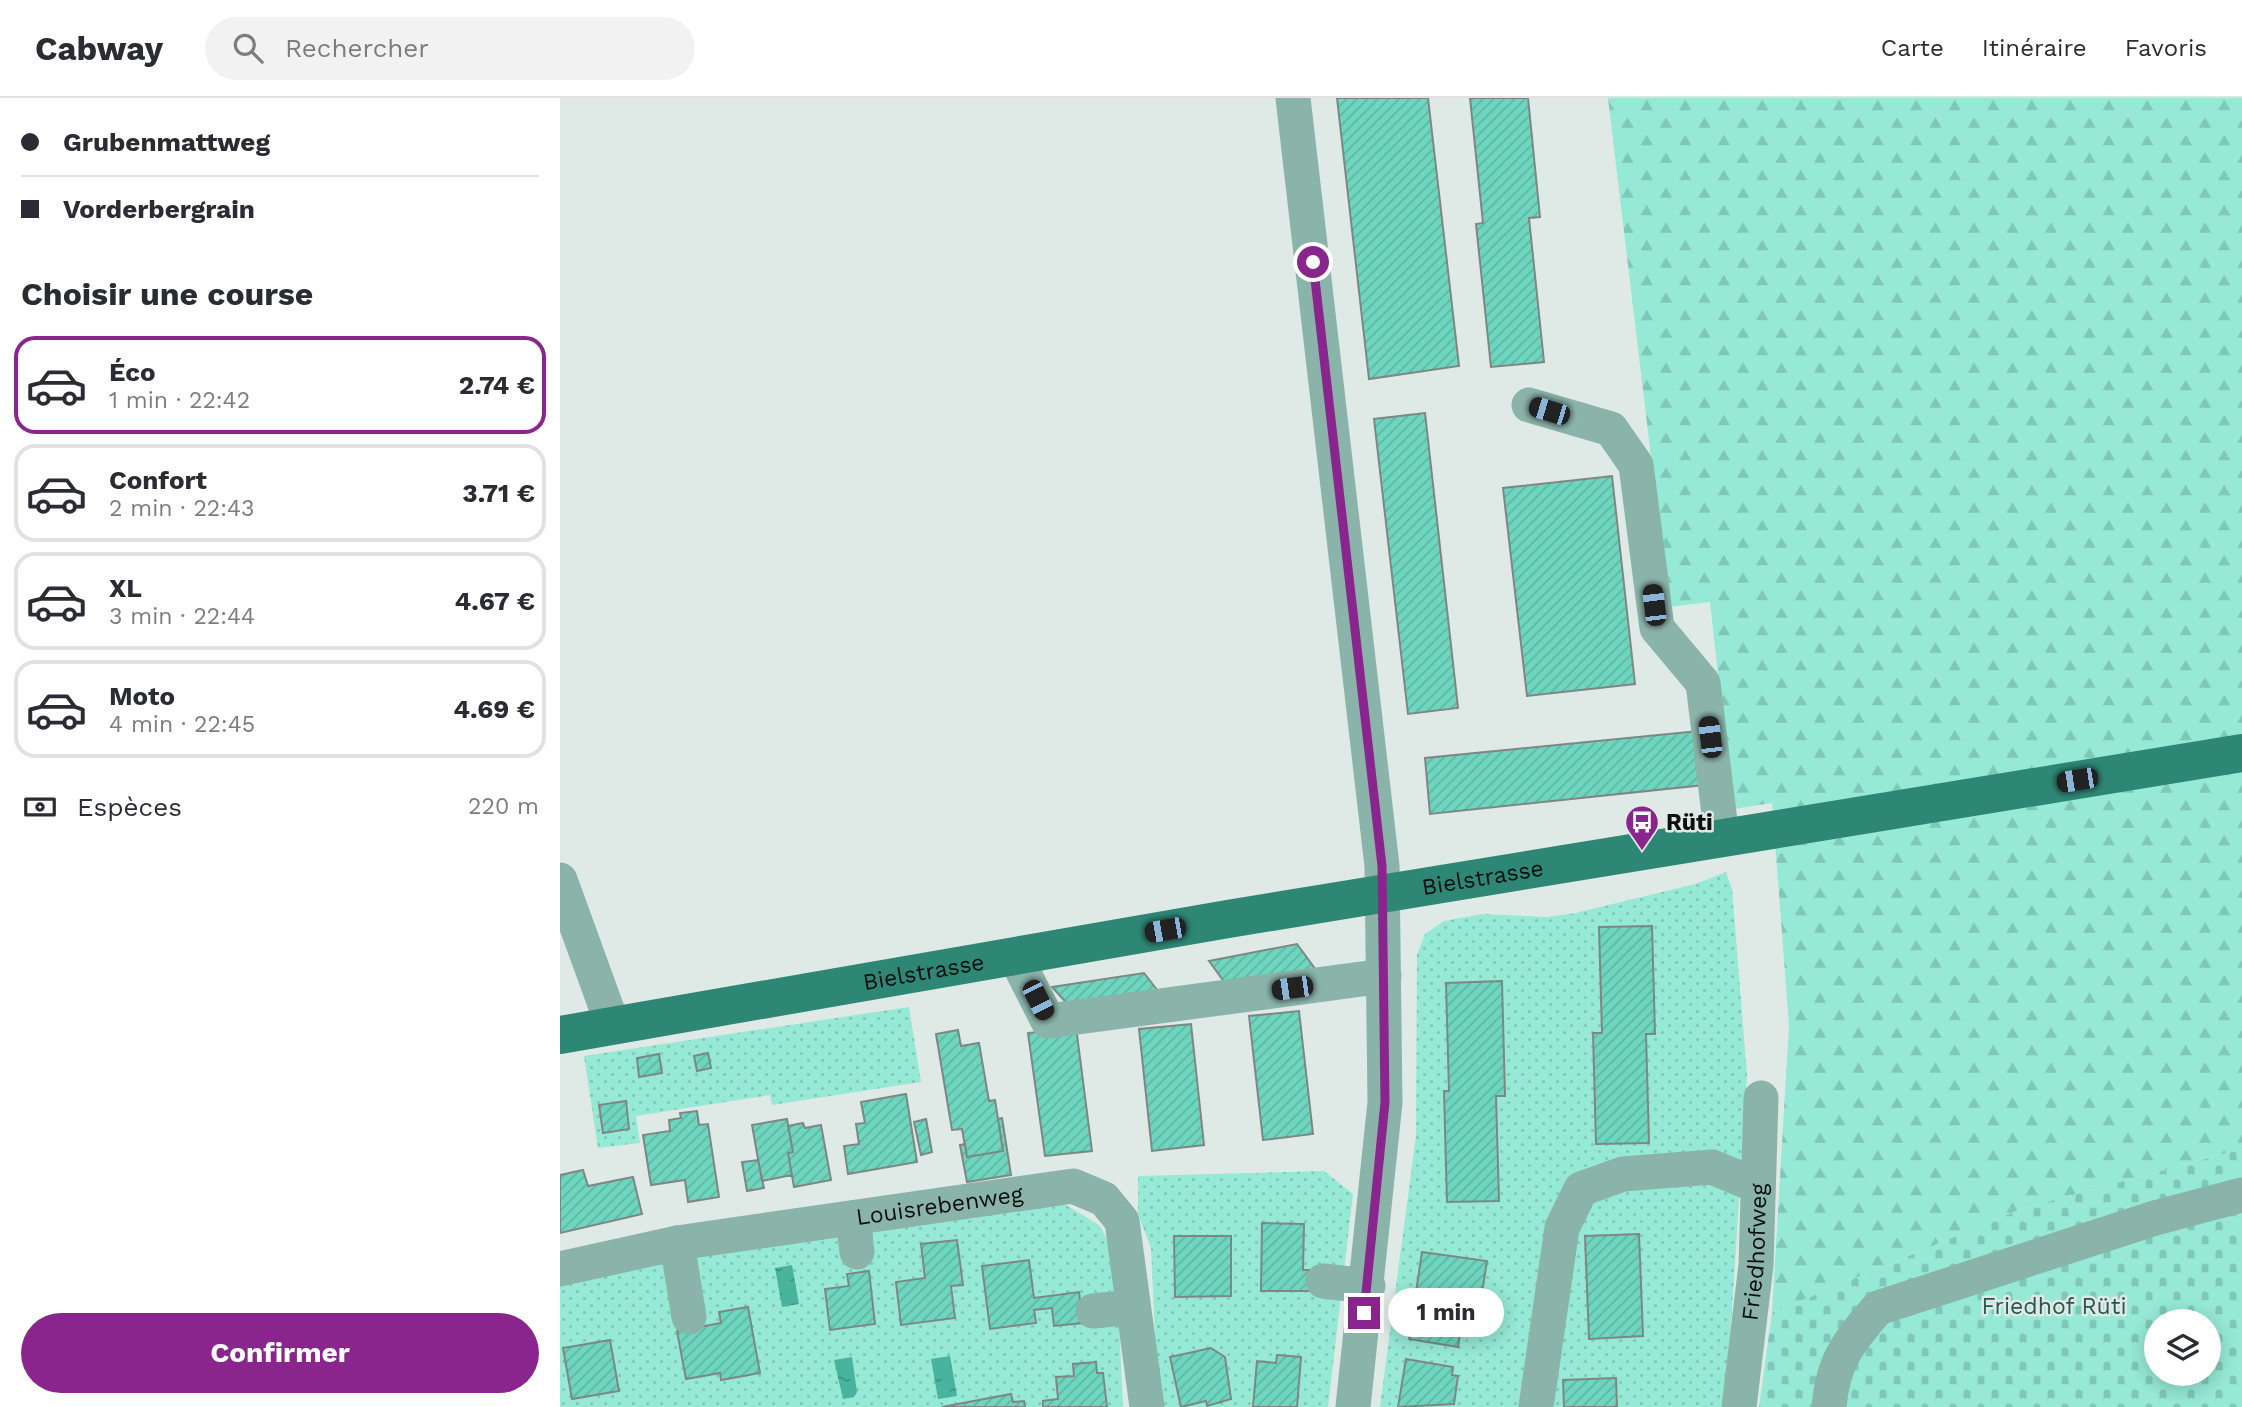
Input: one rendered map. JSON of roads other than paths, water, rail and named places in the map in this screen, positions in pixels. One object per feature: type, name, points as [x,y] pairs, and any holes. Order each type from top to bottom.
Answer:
[{"type":"main road","name":"Bielstrasse","points":[[560,1035],[1382,894],[2242,753]]},
{"type":"street","points":[[1293,98],[1367,726],[1382,894],[1385,1102],[1368,1286],[1353,1407]]},
{"type":"street","points":[[1529,405],[1611,429],[1636,465],[1657,628],[1703,683],[1722,838]]},
{"type":"street","points":[[560,880],[613,1026]]},
{"type":"street","points":[[1015,956],[1048,1021],[1384,976]]},
{"type":"street","name":"Friedhofweg","points":[[1739,1407],[1755,1265],[1761,1098]]},
{"type":"street","points":[[1536,1407],[1562,1228],[1581,1189],[1623,1174],[1712,1167],[1758,1186]]},
{"type":"street","name":"Louisrebenweg","points":[[579,1274],[677,1243],[853,1217],[929,1220],[1073,1186],[1104,1199],[1122,1221],[1147,1407]]},
{"type":"street","points":[[1829,1407],[1831,1378],[1848,1342],[1878,1308],[2155,1218],[2242,1195]]},
{"type":"street","points":[[853,1217],[857,1252]]},
{"type":"street","points":[[677,1243],[689,1317]]},
{"type":"street","points":[[1323,1281],[1368,1286]]},
{"type":"street","points":[[1093,1311],[1133,1307]]},
{"type":"water","points":[[792,1265],[799,1304],[782,1307],[775,1268]]},
{"type":"water","points":[[950,1356],[957,1396],[938,1399],[931,1359]]},
{"type":"water","points":[[852,1357],[857,1392],[854,1397],[843,1399],[834,1360]]},
{"type":"place","name":"Rüti","points":[[1642,852]]},
{"type":"park label","name":"Friedhof Rüti","points":[[2054,1306]]}]
